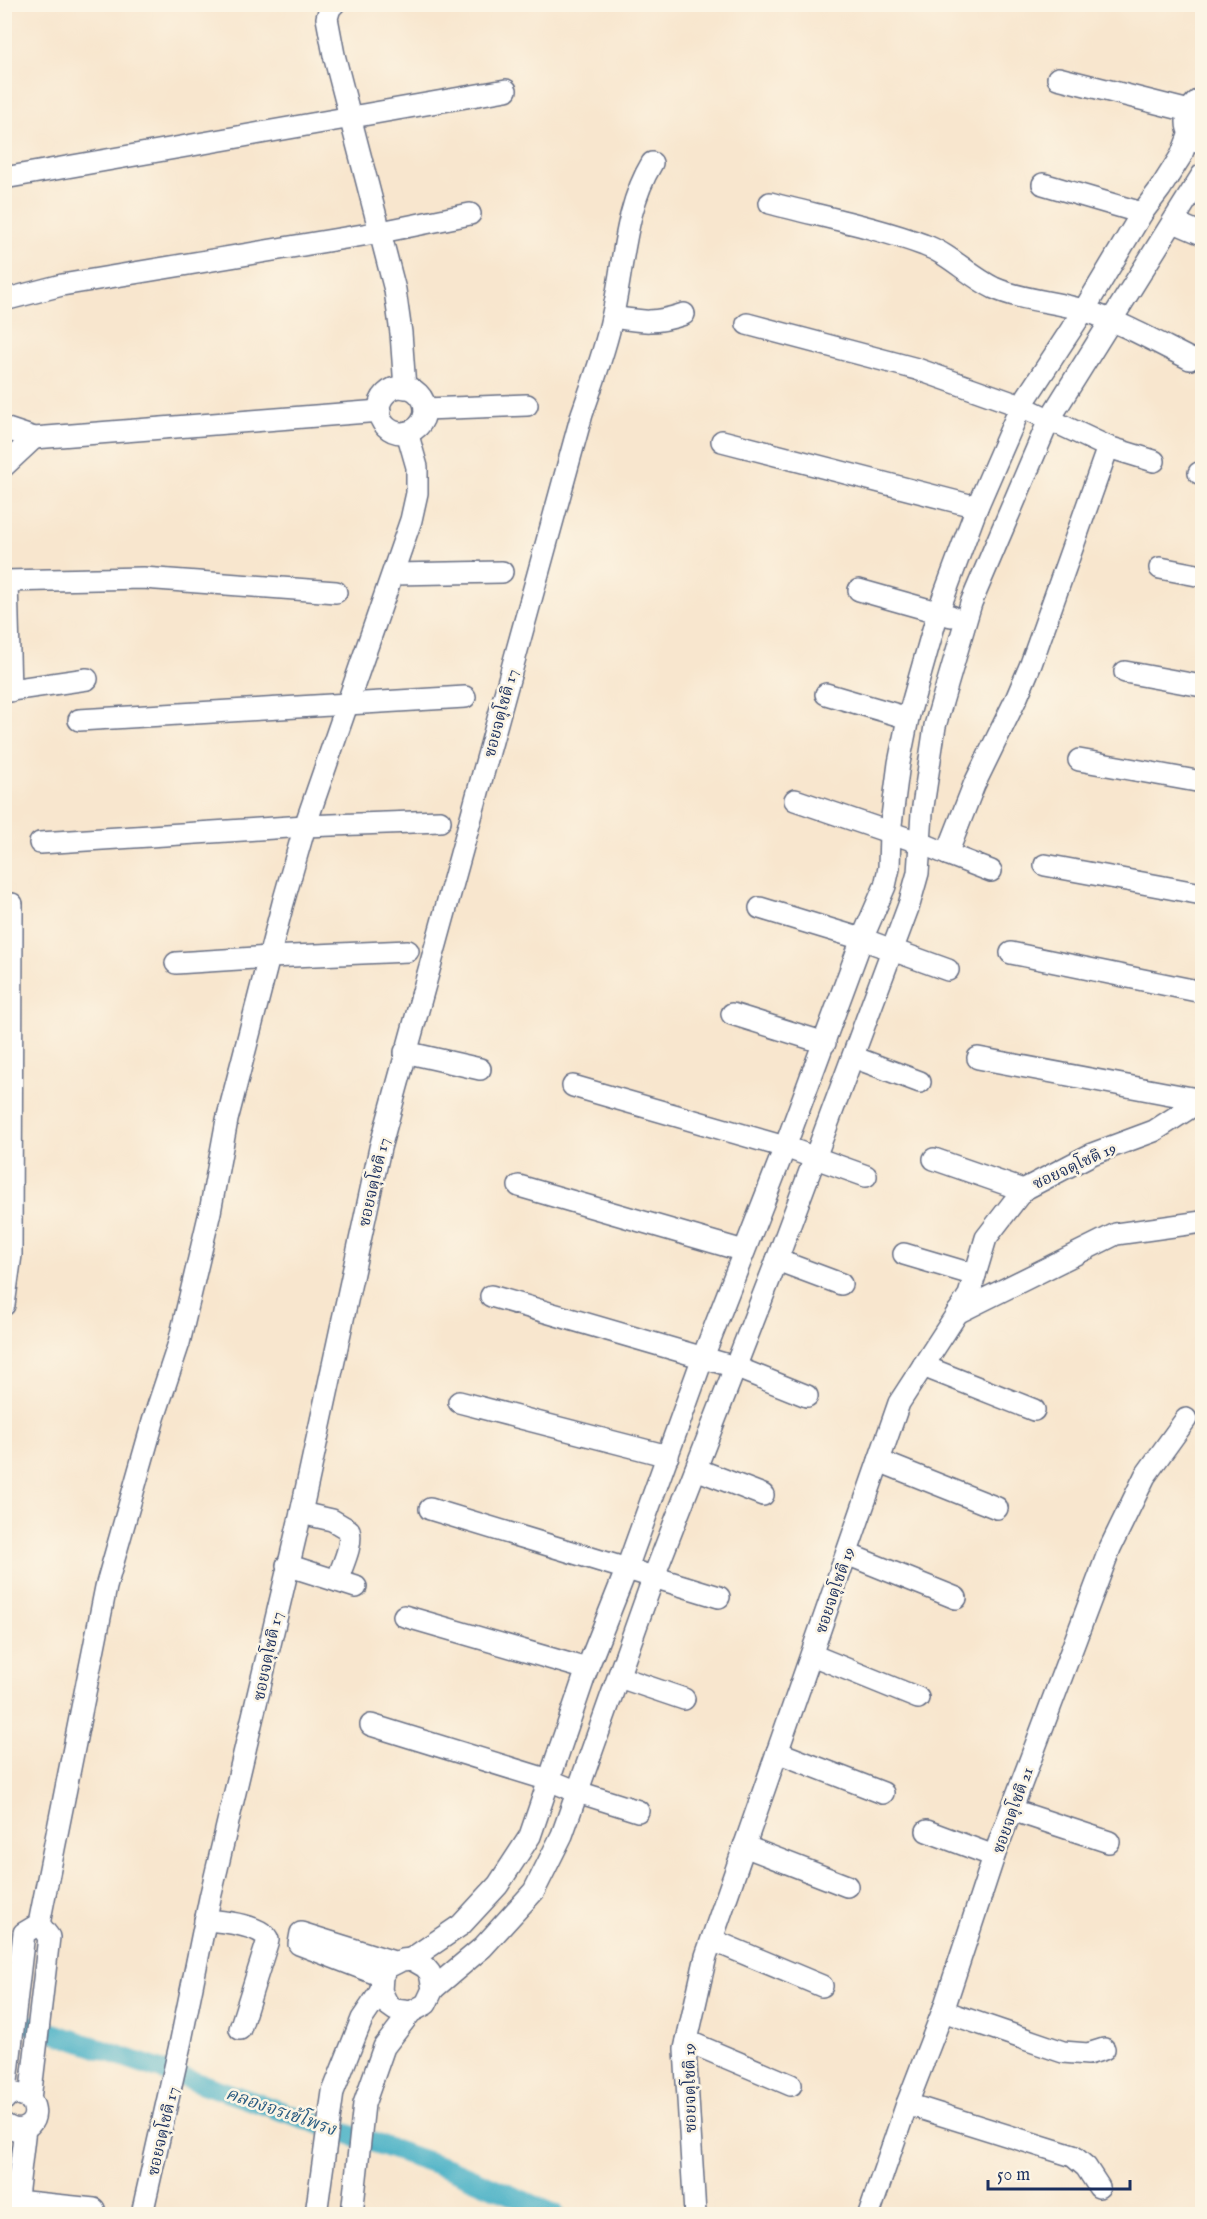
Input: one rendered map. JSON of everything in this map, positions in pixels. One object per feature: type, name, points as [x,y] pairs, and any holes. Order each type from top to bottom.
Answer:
[{"type":"street","points":[[334,4],[327,18],[334,55],[395,290],[405,388]]},
{"type":"street","points":[[316,2214],[333,2092],[362,2019],[392,1972],[461,1925],[498,1885],[530,1836],[587,1669],[627,1568],[703,1357],[825,1043],[862,939],[885,886],[889,868],[890,832],[899,763],[908,718],[938,612],[976,507],[1021,406],[1084,310],[1142,213],[1181,156],[1196,139],[1187,126],[1196,105],[1058,78]]},
{"type":"street","points":[[4,178],[506,90]]},
{"type":"street","name":"ซอยจตุโชติ 17","points":[[142,2214],[167,2109],[205,1920],[300,1513],[380,1149],[582,414],[613,317],[629,224],[652,162]]},
{"type":"street","points":[[352,2214],[364,2104],[384,2047],[411,2012],[426,2004],[433,1989],[483,1947],[534,1892],[562,1836],[654,1576],[777,1260],[912,894],[918,873],[922,813],[935,726],[971,603],[1049,420],[1203,175]]},
{"type":"street","points":[[1043,184],[1142,213]]},
{"type":"street","points":[[770,203],[925,245],[950,258],[973,276],[994,288],[1029,299],[1084,310],[1113,320],[1190,359]]},
{"type":"street","points":[[4,300],[62,285],[381,232],[470,214]]},
{"type":"street","points":[[1174,222],[1203,234]]},
{"type":"street","points":[[613,317],[645,323],[663,321],[684,314]]},
{"type":"street","points":[[747,324],[917,369],[1021,406],[1108,447],[1154,462]]},
{"type":"street","points":[[397,388],[405,388],[419,394],[425,409],[421,423],[408,432],[392,430],[386,426],[380,411],[380,404],[384,396],[397,388]]},
{"type":"street","points":[[425,409],[527,405]]},
{"type":"street","points":[[4,428],[34,438],[380,411]]},
{"type":"street","points":[[31,2089],[5,2099],[24,1933],[39,1924],[106,1587],[154,1418],[179,1343],[210,1212],[227,1120],[305,826],[411,520],[417,493],[417,467],[408,432]]},
{"type":"street","points":[[4,466],[34,438]]},
{"type":"street","points":[[722,441],[976,507]]},
{"type":"street","points":[[947,854],[974,785],[1031,663],[1108,447]]},
{"type":"street","points":[[1160,568],[1203,576]]},
{"type":"street","points":[[394,574],[502,572]]},
{"type":"street","points":[[87,679],[7,691],[6,581],[143,578],[336,592]]},
{"type":"street","points":[[859,590],[966,621]]},
{"type":"street","points":[[1125,672],[1203,686]]},
{"type":"street","points":[[826,694],[908,718]]},
{"type":"street","points":[[79,720],[465,697]]},
{"type":"street","points":[[1079,760],[1203,782]]},
{"type":"street","points":[[795,800],[921,843],[991,871]]},
{"type":"street","points":[[40,843],[305,826],[440,821]]},
{"type":"street","points":[[1045,865],[1203,894]]},
{"type":"street","points":[[4,1305],[11,1255],[12,904]]},
{"type":"street","points":[[760,908],[862,939],[948,970]]},
{"type":"street","points":[[176,963],[408,951]]},
{"type":"street","points":[[1011,953],[1203,992]]},
{"type":"street","points":[[732,1014],[825,1043]]},
{"type":"street","points":[[405,1052],[480,1069]]},
{"type":"street","points":[[853,1057],[920,1082]]},
{"type":"street","points":[[978,1059],[1203,1100]]},
{"type":"street","points":[[573,1086],[785,1147],[866,1176]]},
{"type":"street","name":"ซอยจตุโชติ 19","points":[[695,2214],[685,2049],[712,1940],[899,1403],[969,1294],[986,1239],[1023,1190],[1092,1154],[1154,1131],[1203,1100]]},
{"type":"street","points":[[933,1159],[1023,1190]]},
{"type":"street","points":[[519,1186],[744,1251]]},
{"type":"street","points":[[956,1314],[1116,1234],[1203,1222]]},
{"type":"street","points":[[904,1254],[975,1275]]},
{"type":"street","points":[[777,1260],[841,1284]]},
{"type":"street","points":[[490,1296],[735,1366],[807,1396]]},
{"type":"street","points":[[923,1366],[1034,1410]]},
{"type":"street","points":[[459,1401],[668,1456]]},
{"type":"street","name":"ซอยจตุโชติ 21","points":[[869,2214],[907,2104],[943,2011],[994,1856],[1110,1548],[1145,1476],[1186,1419]]},
{"type":"street","points":[[879,1461],[997,1508]]},
{"type":"street","points":[[696,1468],[764,1495]]},
{"type":"street","points":[[430,1509],[719,1597]]},
{"type":"street","points":[[287,1565],[347,1584],[348,1549],[351,1537],[349,1530],[332,1520],[300,1513]]},
{"type":"street","points":[[847,1554],[956,1598]]},
{"type":"street","points":[[404,1616],[587,1669]]},
{"type":"street","points":[[812,1654],[918,1698]]},
{"type":"street","points":[[619,1677],[684,1699]]},
{"type":"street","points":[[371,1725],[549,1780],[638,1811]]},
{"type":"street","points":[[777,1752],[883,1793]]},
{"type":"street","points":[[1012,1810],[1109,1842]]},
{"type":"street","points":[[927,1831],[994,1856]]},
{"type":"street","points":[[744,1846],[846,1886]]},
{"type":"street","points":[[205,1920],[226,1922],[262,1931],[267,1936],[268,1940],[240,2029]]},
{"type":"street","points":[[39,1924],[49,1937],[31,2089],[36,2111],[35,2118],[10,2126],[16,2208],[94,2209]]},
{"type":"street","points":[[712,1940],[822,1986]]},
{"type":"street","points":[[392,1972],[425,1967],[433,1981],[433,1989]]},
{"type":"street","points":[[392,1972],[388,2005],[395,2010],[411,2012]]},
{"type":"street","points":[[943,2011],[1063,2052],[1088,2054],[1104,2049]]},
{"type":"street","points":[[687,2041],[791,2085]]},
{"type":"street","points":[[907,2104],[1073,2157],[1086,2167],[1099,2187]]},
{"type":"waterway","name":"คลองจรเข้โพรง","points":[[4,2016],[450,2169],[555,2214]]}]
